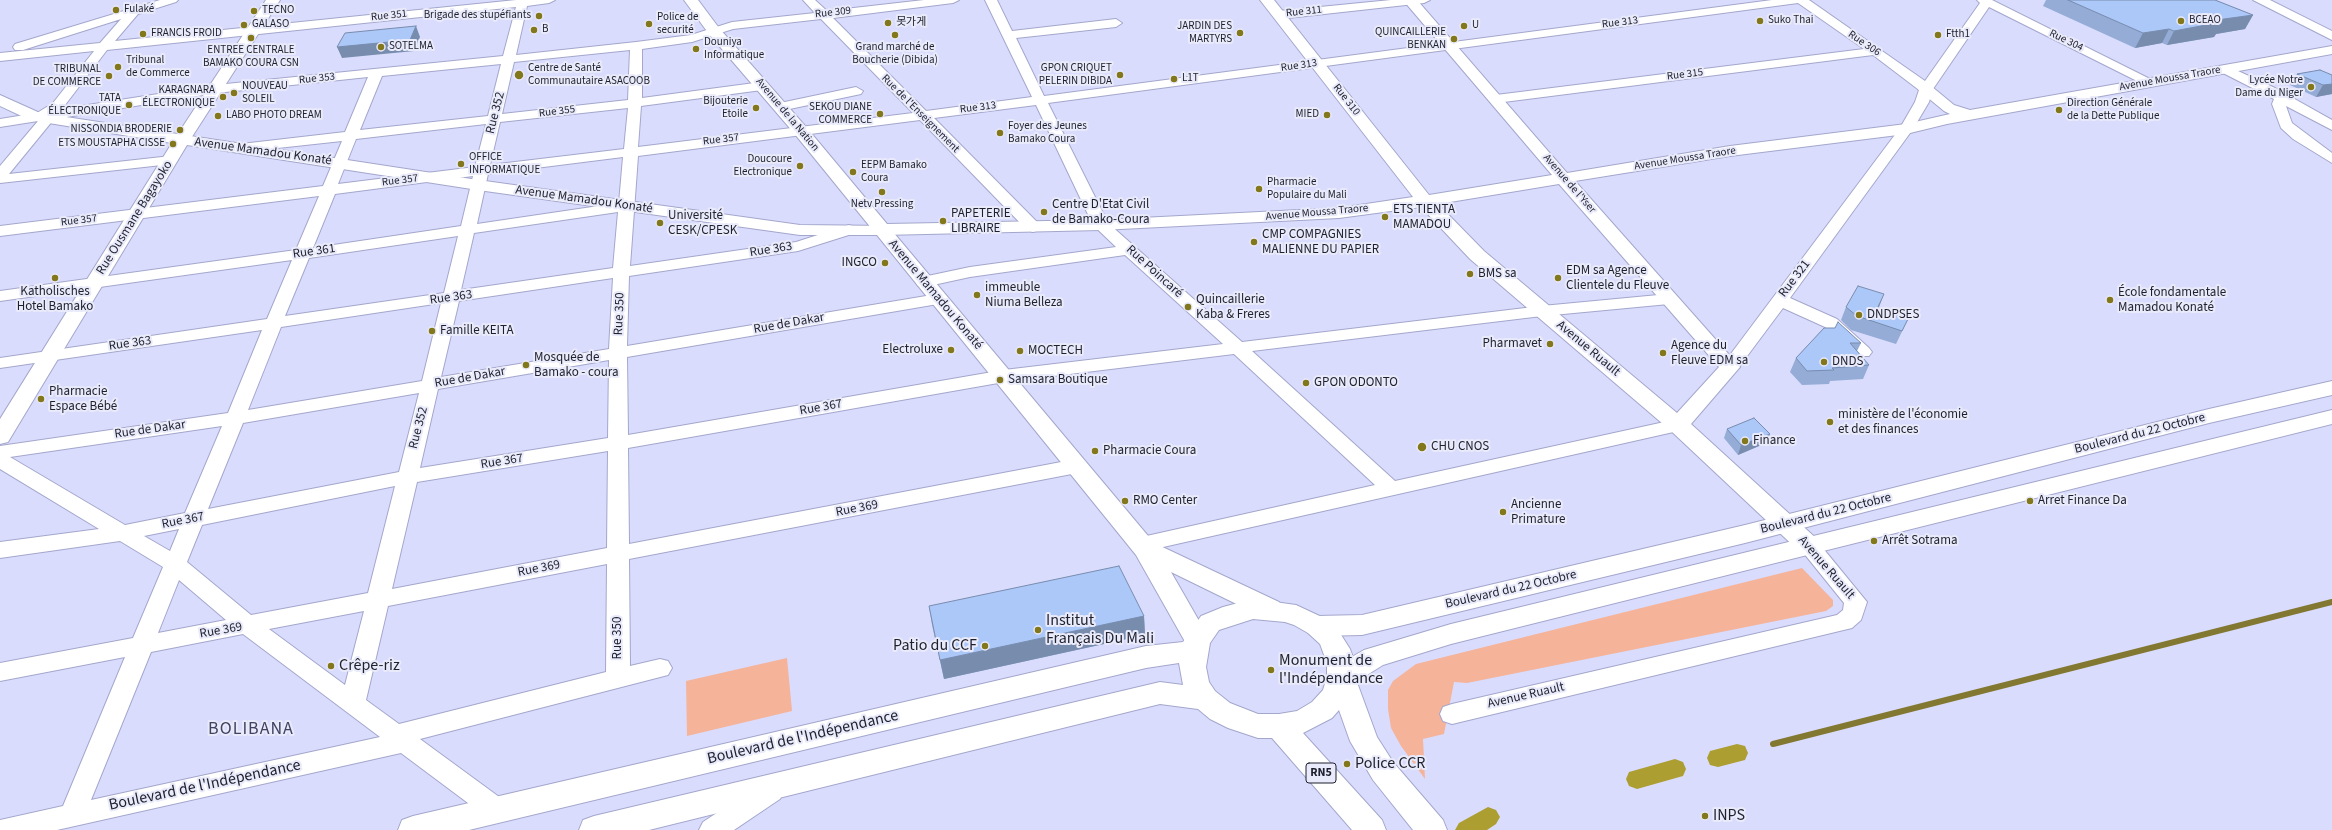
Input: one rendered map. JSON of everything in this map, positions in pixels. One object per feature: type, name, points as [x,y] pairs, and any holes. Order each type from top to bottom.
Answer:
[{"type":"main road","name":"Rue Ousmane Bagayoko","points":[[0,437],[182,140],[273,0]]},
{"type":"main road","name":"Avenue de la Nation","points":[[691,0],[714,31],[800,130],[882,230]]},
{"type":"main road","name":"Rue 310","points":[[1266,0],[1425,201]]},
{"type":"main road","points":[[2260,0],[2332,36]]},
{"type":"main road","points":[[2271,0],[2332,30]]},
{"type":"main road","name":"Avenue de l'Yser","points":[[1415,1],[1449,45],[1563,178],[1730,367]]},
{"type":"main road","name":"Avenue Moussa Traore","points":[[882,230],[1101,225],[1339,213],[1425,201],[1730,151],[1906,129],[1968,115],[2332,50]]},
{"type":"main road","points":[[1924,96],[1968,115]]},
{"type":"main road","points":[[1924,96],[1938,116],[1947,119]]},
{"type":"main road","name":"Avenue Mamadou Konaté","points":[[0,100],[42,118],[433,177],[480,178],[627,206],[800,230],[882,230],[1004,376],[1143,547],[1195,645]]},
{"type":"main road","name":"Avenue Ruault","points":[[1425,201],[1477,255],[1678,425],[1809,546]]},
{"type":"main road","points":[[800,230],[829,238],[897,248]]},
{"type":"main road","name":"Rue 321","points":[[1678,425],[1730,367]]},
{"type":"main road","name":"Boulevard du 22 Octobre","points":[[1317,626],[1362,625],[1785,524],[2209,416],[2332,388]]},
{"type":"main road","name":"Boulevard du 22 Octobre","points":[[1341,677],[1374,657],[1451,634],[2332,417]]},
{"type":"main road","name":"Avenue Mamadou Konaté","points":[[1143,547],[1270,609]]},
{"type":"main road","points":[[1253,609],[1270,609],[1303,618],[1317,626],[1329,637],[1337,649],[1341,663],[1341,677],[1335,695],[1322,710],[1303,721],[1279,726],[1258,726],[1238,720],[1220,711],[1205,698],[1196,683],[1192,667],[1195,645],[1210,623],[1232,614],[1253,609]]},
{"type":"main road","name":"Boulevard de l'Indépendance","points":[[413,830],[1195,645]]},
{"type":"main road","points":[[1341,677],[1364,741],[1383,772],[1432,830]]},
{"type":"main road","points":[[594,830],[1160,693],[1205,698]]},
{"type":"main road","name":"RN5","points":[[1279,726],[1367,825]]},
{"type":"street","points":[[0,52],[172,0]]},
{"type":"street","points":[[404,14],[410,0]]},
{"type":"street","name":"Rue 351","points":[[0,57],[523,1],[549,0]]},
{"type":"street","name":"Rue de l'Enseignement","points":[[809,0],[921,116],[1033,226]]},
{"type":"street","name":"Rue 309","points":[[636,46],[692,38],[732,26],[910,2],[953,0]]},
{"type":"street","name":"Rue Poincaré","points":[[991,0],[1101,225],[1239,349],[1391,489]]},
{"type":"street","name":"Rue 313","points":[[800,130],[921,116],[1449,45],[1800,0]]},
{"type":"street","name":"Rue 306","points":[[1800,0],[1913,77],[1924,96]]},
{"type":"street","name":"Rue 352","points":[[352,703],[523,1]]},
{"type":"street","name":"Rue 311","points":[[1279,15],[1415,1]]},
{"type":"street","name":"Rue 304","points":[[1985,1],[2150,82]]},
{"type":"street","name":"Rue 321","points":[[1730,367],[1906,129],[1924,96],[1985,1]]},
{"type":"street","points":[[0,175],[42,118],[58,106],[103,47],[134,12]]},
{"type":"street","points":[[1008,35],[1116,23]]},
{"type":"street","name":"Rue 353","points":[[0,123],[42,118],[216,89],[636,46]]},
{"type":"street","name":"Rue 350","points":[[618,679],[618,353],[621,273],[635,103],[636,46]]},
{"type":"street","name":"Rue 315","points":[[1496,99],[1875,51]]},
{"type":"street","points":[[2225,69],[2281,97],[2332,126]]},
{"type":"street","points":[[72,815],[377,72]]},
{"type":"street","name":"Rue 355","points":[[241,148],[635,103],[762,86]]},
{"type":"street","points":[[780,107],[856,92]]},
{"type":"street","points":[[2281,97],[2279,104],[2286,125],[2298,136],[2332,159]]},
{"type":"street","name":"Rue 357","points":[[480,178],[631,152],[800,130]]},
{"type":"street","points":[[0,179],[171,160]]},
{"type":"street","name":"Rue 357","points":[[0,231],[433,177]]},
{"type":"street","name":"Rue 361","points":[[0,296],[302,254],[627,206]]},
{"type":"street","name":"Rue 363","points":[[0,363],[798,246],[829,238],[849,230]]},
{"type":"street","points":[[924,282],[970,272],[1129,250]]},
{"type":"street","name":"Rue de Dakar","points":[[0,452],[235,418],[938,298]]},
{"type":"street","name":"Rue 367","points":[[0,550],[122,533],[407,477],[619,444],[1004,376],[1239,349],[1542,311],[1669,299]]},
{"type":"street","points":[[1780,300],[1831,323],[1863,352]]},
{"type":"street","points":[[1143,547],[1391,489],[1678,425]]},
{"type":"street","points":[[0,460],[175,564],[248,626],[497,810]]},
{"type":"street","name":"Rue 369","points":[[0,672],[248,626],[1077,466]]},
{"type":"street","name":"Avenue Ruault","points":[[1452,714],[1844,622],[1853,614],[1856,602],[1809,546]]},
{"type":"street","name":"Boulevard de l'Indépendance","points":[[5,830],[400,739],[660,668]]},
{"type":"street","points":[[712,830],[779,785]]},
{"type":"shaded area","points":[[1802,568],[1833,600],[1833,606],[1826,611],[1467,683],[1454,682],[1444,734],[1423,739],[1425,779],[1401,746],[1391,728],[1388,709],[1388,690],[1393,681],[1416,664]]},
{"type":"shaded area","points":[[787,658],[792,711],[687,736],[686,681]]},
{"type":"building","points":[[2068,0],[2215,0],[2253,15],[2217,20],[2222,22],[2174,31],[2169,29],[2143,33]]},
{"type":"building","points":[[416,26],[410,40],[337,47],[345,33]]},
{"type":"building","points":[[2320,70],[2332,75],[2332,84],[2323,85],[2297,74]]},
{"type":"building","points":[[1858,286],[1884,294],[1877,309],[1908,319],[1902,331],[1857,316],[1846,307]]},
{"type":"building","points":[[1838,322],[1861,343],[1850,343],[1869,365],[1832,368],[1834,370],[1807,371],[1796,358],[1824,328],[1835,328]]},
{"type":"building","points":[[1754,418],[1770,434],[1741,445],[1727,429]]},
{"type":"building","name":"Institut Français Du Mali","points":[[1119,566],[1144,616],[940,660],[929,606]]},
{"type":"waterway","points":[[1773,744],[2332,602]]},
{"type":"waterway","points":[[1718,758],[1737,753]]},
{"type":"waterway","points":[[1637,779],[1675,769]]},
{"type":"waterway","points":[[1467,830],[1488,817]]},
{"type":"place","name":"Fulaké","points":[[116,10]]},
{"type":"place","name":"TECNO","points":[[254,11]]},
{"type":"place","name":"Brigade des stupéfiants","points":[[539,16]]},
{"type":"place","name":"Suko Thai","points":[[1760,21]]},
{"type":"place","name":"BCEAO","points":[[2181,21]]},
{"type":"place","name":"못가게","points":[[888,23]]},
{"type":"place","name":"Police de securité","points":[[649,24]]},
{"type":"place","name":"GALASO","points":[[244,25]]},
{"type":"place","name":"U","points":[[1464,26]]},
{"type":"place","name":"B","points":[[534,30]]},
{"type":"place","name":"JARDIN DES MARTYRS","points":[[1240,33]]},
{"type":"place","name":"FRANCIS FROID","points":[[143,34]]},
{"type":"place","name":"Grand marché de Boucherie (Dibida)","points":[[895,35]]},
{"type":"place","name":"Ftth1","points":[[1938,35]]},
{"type":"place","name":"ENTREE CENTRALE BAMAKO COURA CSN","points":[[251,38]]},
{"type":"place","name":"QUINCAILLERIE BENKAN","points":[[1454,39]]},
{"type":"place","name":"SOTELMA","points":[[381,47]]},
{"type":"place","name":"Douniya Informatique","points":[[696,49]]},
{"type":"place","name":"Tribunal de Commerce","points":[[118,67]]},
{"type":"place","name":"Centre de Santé Communautaire ASACOOB","points":[[519,75]]},
{"type":"place","name":"GPON CRIQUET PELERIN DIBIDA","points":[[1120,75]]},
{"type":"place","name":"TRIBUNAL DE COMMERCE","points":[[109,76]]},
{"type":"place","name":"L1T","points":[[1174,79]]},
{"type":"place","name":"Lycée Notre Dame du Niger","points":[[2311,87]]},
{"type":"place","name":"NOUVEAU SOLEIL","points":[[234,93]]},
{"type":"place","name":"KARAGNARA ÉLECTRONIQUE","points":[[223,97]]},
{"type":"place","name":"TATA ÉLECTRONIQUE","points":[[129,105]]},
{"type":"place","name":"Bijouterie Etoile","points":[[756,108]]},
{"type":"place","name":"Direction Générale de la Dette Publique","points":[[2059,110]]},
{"type":"place","name":"SEKOU DIANE COMMERCE","points":[[880,114]]},
{"type":"place","name":"MIED","points":[[1327,115]]},
{"type":"place","name":"LABO PHOTO DREAM","points":[[218,116]]},
{"type":"place","name":"NISSONDIA BRODERIE","points":[[180,130]]},
{"type":"place","name":"Foyer des Jeunes Bamako Coura","points":[[1000,133]]},
{"type":"place","name":"ETS MOUSTAPHA CISSE","points":[[173,144]]},
{"type":"place","name":"OFFICE INFORMATIQUE","points":[[461,164]]},
{"type":"place","name":"Doucoure Electronique","points":[[800,166]]},
{"type":"place","name":"EEPM Bamako Coura","points":[[853,172]]},
{"type":"place","name":"Pharmacie Populaire du Mali","points":[[1259,189]]},
{"type":"place","name":"Netv Pressing","points":[[882,192]]},
{"type":"place","name":"Centre D'Etat Civil de Bamako-Coura","points":[[1044,212]]},
{"type":"place","name":"ETS TIENTA MAMADOU","points":[[1385,217]]},
{"type":"place","name":"PAPETERIE LIBRAIRE","points":[[943,221]]},
{"type":"place","name":"Université CESK/CPESK","points":[[660,223]]},
{"type":"place","name":"CMP COMPAGNIES MALIENNE DU PAPIER","points":[[1254,242]]},
{"type":"place","name":"INGCO","points":[[885,263]]},
{"type":"place","name":"BMS sa","points":[[1470,274]]},
{"type":"place","name":"Katholisches Hotel Bamako","points":[[55,278]]},
{"type":"place","name":"EDM sa Agence Clientele du Fleuve","points":[[1558,278]]},
{"type":"place","name":"immeuble Niuma Belleza","points":[[977,295]]},
{"type":"place","name":"École fondamentale Mamadou Konaté","points":[[2110,300]]},
{"type":"place","name":"Quincaillerie Kaba & Freres","points":[[1188,307]]},
{"type":"place","name":"DNDPSES","points":[[1859,315]]},
{"type":"place","name":"Famille KEITA","points":[[432,331]]},
{"type":"place","name":"Pharmavet","points":[[1550,344]]},
{"type":"place","name":"Electroluxe","points":[[951,350]]},
{"type":"place","name":"MOCTECH","points":[[1020,351]]},
{"type":"place","name":"Agence du Fleuve EDM sa","points":[[1663,353]]},
{"type":"place","name":"DNDS","points":[[1824,362]]},
{"type":"place","name":"Mosquée de Bamako - coura","points":[[526,365]]},
{"type":"place","name":"Samsara Boutique","points":[[1000,380]]},
{"type":"place","name":"GPON ODONTO","points":[[1306,383]]},
{"type":"place","name":"Pharmacie Espace Bébé","points":[[41,399]]},
{"type":"place","name":"ministère de l'économie et des finances","points":[[1830,422]]},
{"type":"place","name":"Finance","points":[[1745,441]]},
{"type":"place","name":"CHU CNOS","points":[[1422,447]]},
{"type":"place","name":"Pharmacie Coura","points":[[1095,451]]},
{"type":"place","name":"RMO Center","points":[[1125,501]]},
{"type":"place","name":"Arret Finance Da","points":[[2030,501]]},
{"type":"place","name":"Ancienne Primature","points":[[1503,512]]},
{"type":"place","name":"Arrêt Sotrama","points":[[1874,541]]},
{"type":"place","name":"Institut Français Du Mali","points":[[1038,630]]},
{"type":"place","name":"Patio du CCF","points":[[985,646]]},
{"type":"place","name":"Crêpe-riz","points":[[331,666]]},
{"type":"place","name":"Monument de l'Indépendance","points":[[1271,670]]},
{"type":"place","name":"Police CCR","points":[[1347,764]]},
{"type":"place","name":"INPS","points":[[1705,816]]},
{"type":"district","name":"BOLIBANA","points":[[251,730]]}]
